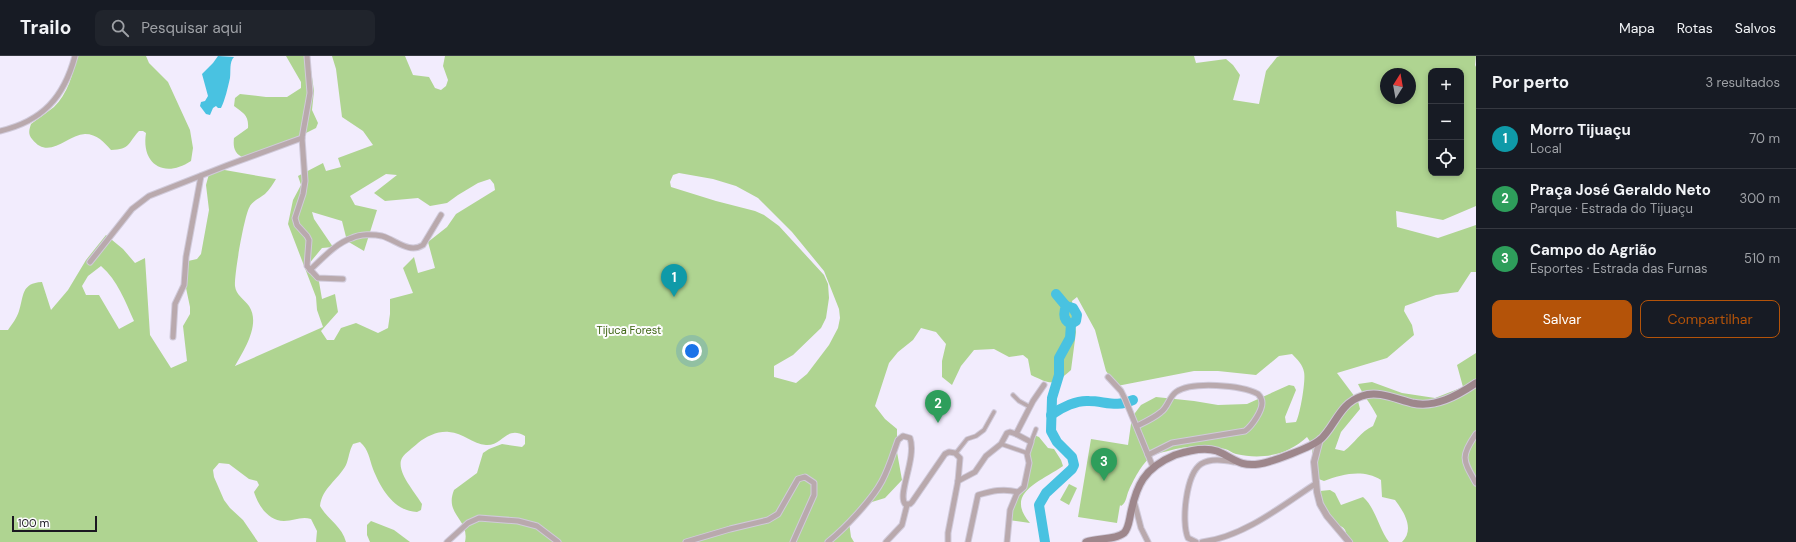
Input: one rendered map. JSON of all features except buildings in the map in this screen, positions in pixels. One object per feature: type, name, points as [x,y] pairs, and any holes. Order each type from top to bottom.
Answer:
[{"type":"main road","points":[[1086,542],[1119,536],[1126,531],[1133,498],[1138,485],[1153,467],[1176,455],[1202,450],[1217,451],[1237,462],[1252,465],[1266,463],[1281,458],[1320,439],[1341,411],[1361,396],[1371,394],[1387,396],[1413,403],[1431,404],[1458,394],[1476,383]]},
{"type":"street","points":[[0,131],[30,121],[46,109],[59,96],[71,72],[75,56]]},
{"type":"street","points":[[307,56],[310,93],[302,138],[305,181],[303,194],[295,218],[297,226],[309,240],[307,264],[310,270],[318,278],[343,279]]},
{"type":"street","points":[[90,262],[139,202],[149,196],[302,138]]},
{"type":"street","points":[[173,337],[175,304],[184,285],[186,257],[201,176]]},
{"type":"street","points":[[310,270],[339,245],[356,236],[381,236],[407,247],[419,247],[423,245],[441,215]]},
{"type":"street","points":[[1108,377],[1121,391],[1153,467]]},
{"type":"street","points":[[1016,434],[1030,407],[1044,385]]},
{"type":"street","points":[[1137,426],[1162,411],[1172,396],[1183,389],[1205,386],[1239,387],[1258,394],[1262,400],[1262,404],[1256,416],[1245,431],[1172,443],[1148,456]]},
{"type":"street","points":[[1013,395],[1019,401],[1030,407]]},
{"type":"street","points":[[956,454],[967,439],[976,436],[984,430],[994,412]]},
{"type":"street","points":[[1007,542],[1010,510],[1018,492],[1024,487],[1029,463],[1027,453],[1036,429]]},
{"type":"street","points":[[958,481],[973,474],[986,456],[1001,444],[1008,432],[1016,434],[1031,442]]},
{"type":"street","points":[[1476,434],[1464,456],[1468,469],[1476,483]]},
{"type":"street","points":[[828,542],[844,529],[877,489],[887,470],[898,440],[903,436],[910,438],[912,443],[910,465],[902,499],[904,503],[907,504]]},
{"type":"street","points":[[1320,439],[1315,453],[1314,470],[1315,484],[1320,504],[1327,516],[1349,542]]},
{"type":"street","points":[[1001,444],[1027,453]]},
{"type":"street","points":[[1310,444],[1315,453]]},
{"type":"street","points":[[907,504],[912,502],[945,454],[949,452],[956,454],[960,458],[958,481],[948,533],[948,542]]},
{"type":"street","points":[[1196,542],[1188,538],[1184,526],[1191,478],[1201,464],[1220,459],[1237,462]]},
{"type":"street","points":[[686,542],[768,520],[778,514],[798,479],[805,477],[814,483],[814,495],[793,542]]},
{"type":"street","points":[[1203,542],[1222,538],[1246,528],[1315,484]]},
{"type":"street","points":[[968,542],[978,495],[995,489],[1018,492]]},
{"type":"street","points":[[1133,498],[1141,528],[1148,542]]},
{"type":"street","points":[[886,542],[902,525],[907,504]]},
{"type":"street","points":[[447,542],[468,523],[479,518],[518,521],[537,526],[558,542]]},
{"type":"green space","points":[[76,56],[146,56],[149,63],[168,82],[190,130],[193,148],[191,161],[172,169],[156,165],[147,153],[145,144],[146,133],[143,131],[139,131],[125,147],[111,150],[103,141],[89,134],[78,135],[51,147],[45,148],[38,145],[29,134],[31,124],[54,107],[63,96],[72,76]]},
{"type":"green space","points":[[286,56],[309,56],[314,91],[312,110],[318,123],[316,128],[290,141],[244,158],[235,150],[234,138],[248,128],[248,120],[243,113],[234,106],[235,98],[240,94],[266,97],[287,97],[301,88],[301,82]]},
{"type":"green space","name":"Tijuca Forest","points":[[332,56],[405,56],[413,75],[429,77],[435,88],[441,90],[446,86],[448,80],[443,66],[445,56],[1194,56],[1196,63],[1226,59],[1233,65],[1240,75],[1233,100],[1259,104],[1266,71],[1277,57],[1280,56],[1476,56],[1476,206],[1443,220],[1396,211],[1397,227],[1438,238],[1476,225],[1476,272],[1471,272],[1458,292],[1436,295],[1405,306],[1404,311],[1412,325],[1414,335],[1387,358],[1337,373],[1358,401],[1360,409],[1341,432],[1335,449],[1344,451],[1368,428],[1373,426],[1377,416],[1358,384],[1372,382],[1402,393],[1435,398],[1463,387],[1457,365],[1476,353],[1476,542],[1402,542],[1408,532],[1405,515],[1395,500],[1382,497],[1381,480],[1360,474],[1338,476],[1324,481],[1316,478],[1312,462],[1313,446],[1307,437],[1292,448],[1283,452],[1265,456],[1246,456],[1235,454],[1225,449],[1204,446],[1175,449],[1157,454],[1148,460],[1135,477],[1124,503],[1121,506],[1120,505],[1117,523],[1078,517],[1091,439],[1128,445],[1131,424],[1135,413],[1141,405],[1156,397],[1218,405],[1247,404],[1289,385],[1294,386],[1296,390],[1285,417],[1286,423],[1296,422],[1301,405],[1304,376],[1301,365],[1292,354],[1279,356],[1256,375],[1218,371],[1194,371],[1117,386],[1106,371],[1095,330],[1077,297],[1072,301],[1076,332],[1071,370],[1056,381],[1048,382],[1031,375],[1028,359],[1023,355],[1009,357],[994,349],[974,350],[961,366],[952,385],[942,377],[942,361],[946,344],[936,332],[921,328],[913,340],[898,352],[889,363],[875,406],[885,419],[897,429],[897,452],[902,480],[885,498],[862,505],[849,522],[851,537],[854,542],[465,542],[466,534],[464,528],[452,505],[454,490],[477,473],[483,453],[502,444],[522,447],[525,444],[525,436],[519,433],[513,433],[497,442],[486,445],[477,443],[459,434],[445,432],[433,434],[425,438],[402,458],[401,469],[407,482],[422,504],[421,510],[417,512],[402,508],[389,498],[376,477],[365,448],[360,442],[353,444],[346,465],[327,489],[321,500],[320,506],[338,527],[346,542],[316,542],[317,531],[311,519],[304,518],[284,521],[273,518],[264,511],[256,497],[254,492],[259,485],[257,481],[249,479],[229,464],[219,463],[213,470],[214,477],[224,500],[243,520],[258,542],[0,542],[0,330],[8,330],[16,319],[24,291],[30,285],[42,282],[51,310],[68,290],[86,260],[106,235],[123,249],[135,263],[145,258],[150,335],[171,368],[187,361],[183,326],[190,314],[186,288],[188,261],[197,259],[201,254],[209,210],[206,185],[209,174],[219,169],[276,179],[265,194],[250,206],[245,223],[238,259],[235,286],[239,294],[249,306],[253,321],[247,345],[235,366],[323,327],[317,310],[316,297],[288,224],[293,200],[301,185],[298,176],[323,163],[326,171],[341,167],[338,158],[373,145],[363,131],[342,117],[336,69]],"holes":[[[679,173],[713,179],[736,186],[758,198],[792,232],[824,271],[839,309],[840,318],[838,328],[829,345],[807,374],[796,383],[774,377],[774,366],[793,355],[821,328],[826,318],[829,298],[828,284],[824,275],[779,226],[764,215],[755,211],[671,187],[670,182],[673,175]],[[386,174],[397,175],[374,193],[385,201],[418,198],[430,206],[447,203],[478,183],[490,179],[494,184],[495,190],[456,214],[447,227],[428,242],[435,268],[418,273],[414,257],[403,268],[413,293],[390,299],[388,328],[378,333],[356,323],[341,328],[334,340],[327,340],[321,331],[338,312],[335,294],[322,299],[318,276],[308,265],[322,248],[333,247],[314,219],[312,212],[342,221],[347,241],[364,251],[377,210],[355,205],[350,196]],[[101,266],[117,285],[134,321],[119,329],[99,295],[86,295],[82,286],[88,276]]]},
{"type":"green space","points":[[1034,435],[1039,437],[1048,448],[1054,449],[1063,466],[1028,489],[1023,496],[1021,504],[1023,513],[1030,523],[1008,520],[1021,491],[1029,463],[1027,456]]},
{"type":"green space","points":[[1069,484],[1077,488],[1069,505],[1060,500]]},
{"type":"green space","points":[[1330,490],[1335,493],[1341,505],[1363,497],[1371,506],[1382,531],[1389,542],[1349,542],[1346,531],[1343,527],[1336,525],[1323,506],[1320,491]]},
{"type":"green space","points":[[371,521],[394,530],[410,542],[370,542],[367,535],[367,525]]},
{"type":"water","points":[[218,56],[234,57],[231,61],[230,78],[221,108],[216,106],[213,108],[210,115],[206,114],[200,106],[201,102],[205,101],[208,96],[202,74]]},
{"type":"waterway","points":[[1045,542],[1039,505],[1046,493],[1072,469],[1074,465],[1072,457],[1057,442],[1051,431],[1052,398],[1059,375],[1059,358],[1070,338],[1071,324],[1066,321],[1064,316],[1066,306],[1056,294]]},
{"type":"waterway","points":[[1066,306],[1073,308],[1077,315],[1076,321],[1071,324]]},
{"type":"waterway","points":[[1051,415],[1060,409],[1084,401],[1121,404],[1133,400]]},
{"type":"place","name":"Morro Tijuaçu","points":[[674,297]]},
{"type":"place","name":"Praça José Geraldo Neto","points":[[938,423]]},
{"type":"place","name":"Campo do Agrião","points":[[1104,481]]}]
